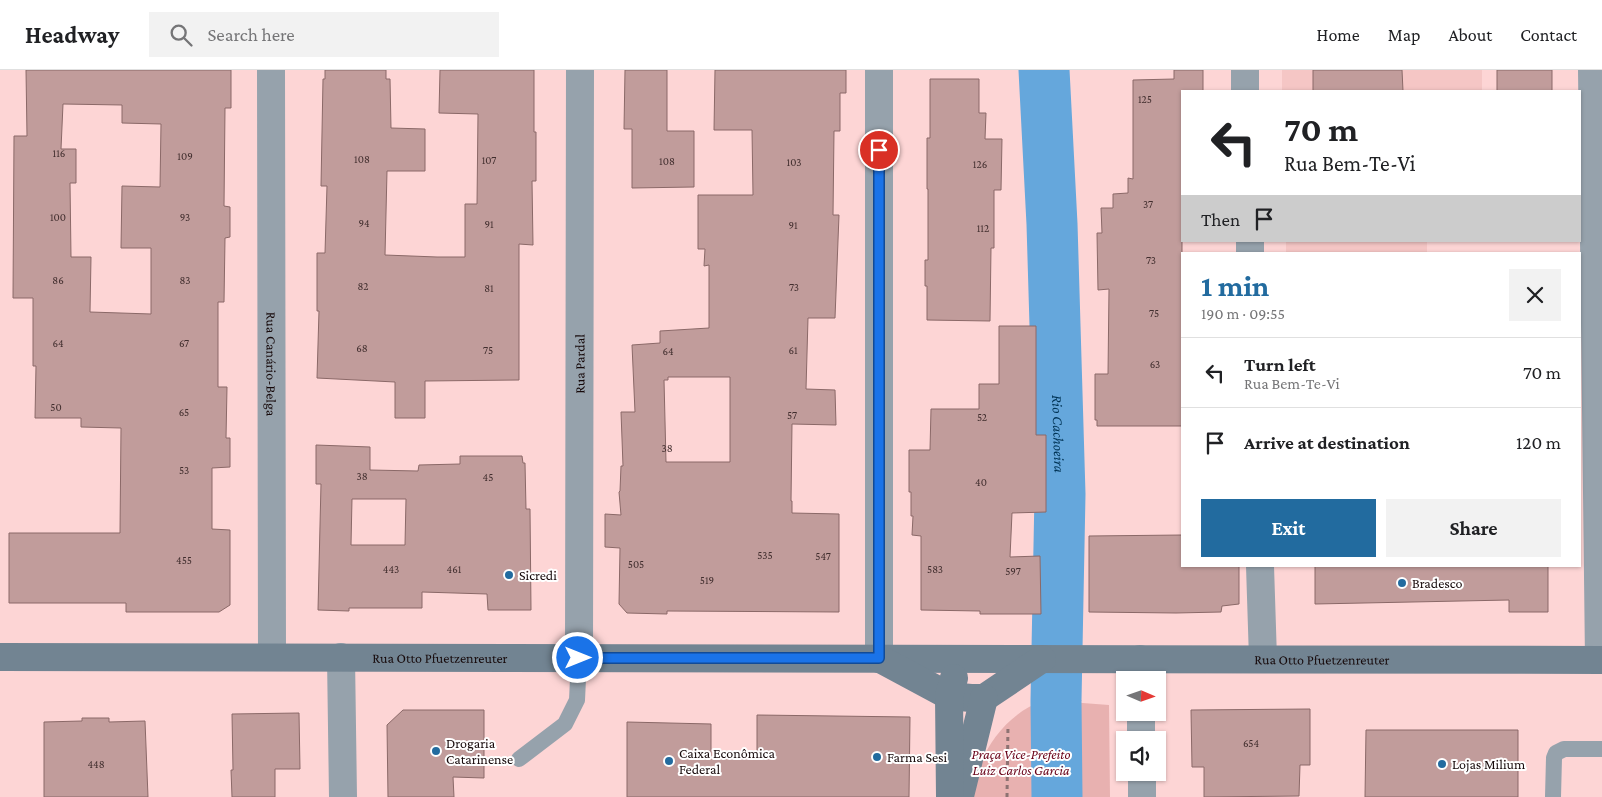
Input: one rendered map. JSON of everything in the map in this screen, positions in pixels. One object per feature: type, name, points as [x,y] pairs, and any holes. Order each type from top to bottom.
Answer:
[{"type":"main road","name":"Rua Otto Pfuetzenreuter","points":[[0,657],[1071,658],[1140,669],[1263,659],[1600,660]]},
{"type":"main road","name":"Rua Otto Pfuetzenreuter","points":[[879,658],[949,696],[984,698]]},
{"type":"main road","points":[[950,797],[949,696],[962,658]]},
{"type":"main road","points":[[960,797],[984,698],[972,671],[962,658]]},
{"type":"main road","points":[[984,698],[1042,659]]},
{"type":"street","name":"Rua Canário-Belga","points":[[271,70],[272,657]]},
{"type":"street","name":"Rua Pardal","points":[[578,658],[580,70]]},
{"type":"street","points":[[879,70],[879,658]]},
{"type":"street","points":[[1245,70],[1245,90]]},
{"type":"street","points":[[1592,70],[1600,660]]},
{"type":"street","points":[[1260,567],[1263,659]]},
{"type":"street","points":[[341,658],[343,797]]},
{"type":"street","points":[[1142,781],[1142,797]]},
{"type":"lane","points":[[519,758],[565,724],[577,700],[578,658]]},
{"type":"lane","points":[[1553,797],[1554,758],[1556,753],[1564,749],[1602,748]]},
{"type":"shaded area","points":[[1282,70],[1482,70],[1482,90],[1282,90]]},
{"type":"shaded area","points":[[1286,242],[1427,242],[1427,252],[1286,252]]},
{"type":"green space","name":"Praça Vice-Prefeito Luiz Carlos Garcia","points":[[1056,701],[1109,705],[1110,797],[974,797],[975,784],[983,757],[998,734],[1017,715],[1029,707]]},
{"type":"building","points":[[26,70],[231,70],[231,108],[225,108],[224,206],[230,207],[230,237],[225,238],[224,302],[218,302],[218,387],[227,387],[226,438],[230,438],[230,467],[212,468],[212,529],[230,530],[230,605],[219,612],[126,612],[126,603],[9,603],[9,533],[120,533],[121,428],[81,427],[81,418],[35,418],[36,366],[33,366],[33,298],[13,298],[14,136],[27,136]],"holes":[[[63,104],[122,105],[122,123],[161,124],[160,187],[122,186],[121,248],[151,248],[151,314],[90,312],[91,257],[71,257],[70,183],[76,183],[76,149],[61,149]]]},
{"type":"building","points":[[325,70],[386,70],[386,79],[390,79],[391,128],[425,129],[425,171],[387,171],[385,255],[465,257],[465,204],[477,204],[478,114],[439,113],[440,70],[534,70],[536,181],[532,181],[533,245],[519,244],[519,380],[425,381],[425,418],[395,418],[395,382],[317,378],[319,311],[317,311],[317,253],[325,253],[327,186],[321,186],[323,79],[325,79]]},
{"type":"building","points":[[625,70],[667,70],[667,131],[694,131],[694,187],[632,188],[632,129],[624,129]]},
{"type":"building","points":[[715,70],[846,70],[846,93],[840,93],[840,131],[834,131],[833,215],[839,215],[835,318],[808,318],[806,389],[835,390],[836,425],[792,424],[791,501],[792,513],[839,514],[839,612],[667,611],[667,614],[627,613],[619,604],[620,548],[605,547],[605,514],[621,515],[619,492],[621,466],[623,466],[621,412],[635,412],[632,345],[660,343],[660,331],[709,328],[709,265],[704,266],[705,249],[698,249],[698,195],[753,195],[752,130],[714,130]],"holes":[[[668,377],[730,377],[730,462],[666,462],[664,380],[668,380]]]},
{"type":"building","points":[[1174,70],[1203,70],[1203,90],[1181,90],[1181,426],[1097,426],[1097,420],[1095,420],[1095,374],[1108,374],[1109,289],[1098,290],[1097,233],[1102,233],[1101,208],[1113,208],[1113,194],[1128,193],[1128,178],[1133,179],[1133,80],[1174,79]]},
{"type":"building","points":[[1313,70],[1402,70],[1403,90],[1313,90]]},
{"type":"building","points":[[1497,70],[1552,70],[1552,90],[1497,90]]},
{"type":"building","points":[[930,79],[979,79],[979,113],[986,113],[985,139],[1002,139],[1001,190],[994,190],[994,248],[991,248],[990,321],[927,320],[925,260],[928,260],[927,138],[930,138]]},
{"type":"building","points":[[999,326],[1036,326],[1036,435],[1046,435],[1046,512],[1012,513],[1010,557],[1040,556],[1041,614],[980,614],[980,611],[921,610],[921,536],[912,535],[913,516],[911,516],[911,492],[909,492],[909,450],[930,450],[931,409],[979,409],[979,384],[999,384]]},
{"type":"building","points":[[316,445],[370,447],[370,470],[418,471],[419,465],[460,464],[460,456],[522,456],[523,463],[525,463],[526,509],[530,509],[531,610],[488,610],[487,594],[422,592],[422,608],[349,608],[349,611],[318,610],[321,484],[316,484]],"holes":[[[352,499],[406,499],[405,545],[351,545]]]},
{"type":"building","points":[[1181,535],[1181,567],[1239,567],[1239,604],[1222,606],[1221,612],[1089,612],[1089,536]]},
{"type":"building","name":"Bradesco","points":[[1315,567],[1548,567],[1548,612],[1509,612],[1509,600],[1315,604]]},
{"type":"building","points":[[1310,709],[1310,765],[1300,765],[1299,796],[1204,797],[1204,767],[1192,767],[1191,710]]},
{"type":"building","name":"Drogaria Catarinense","points":[[403,710],[484,710],[484,778],[453,777],[454,797],[388,797],[387,725]]},
{"type":"building","points":[[299,713],[300,769],[275,769],[275,797],[232,797],[232,714]]},
{"type":"building","points":[[757,715],[910,717],[909,797],[627,797],[627,722],[711,724],[711,757],[757,757]]},
{"type":"building","points":[[82,718],[109,718],[109,722],[145,721],[148,797],[44,797],[44,722],[82,721]]},
{"type":"building","name":"Lojas Milium","points":[[1366,730],[1518,730],[1518,797],[1365,797]]},
{"type":"waterway","name":"Rio Cachoeira","points":[[1044,70],[1052,224],[1060,494],[1056,701],[1057,797]]},
{"type":"place","name":"Sicredi","points":[[509,575]]},
{"type":"place","name":"Bradesco","points":[[1402,583]]},
{"type":"place","name":"Drogaria Catarinense","points":[[436,751]]},
{"type":"place","name":"Farma Sesi","points":[[877,757]]},
{"type":"place","name":"Caixa Econômica Federal","points":[[669,761]]},
{"type":"place","name":"Lojas Milium","points":[[1442,764]]},
{"type":"route","points":[[578,658],[879,658],[879,150]]}]
